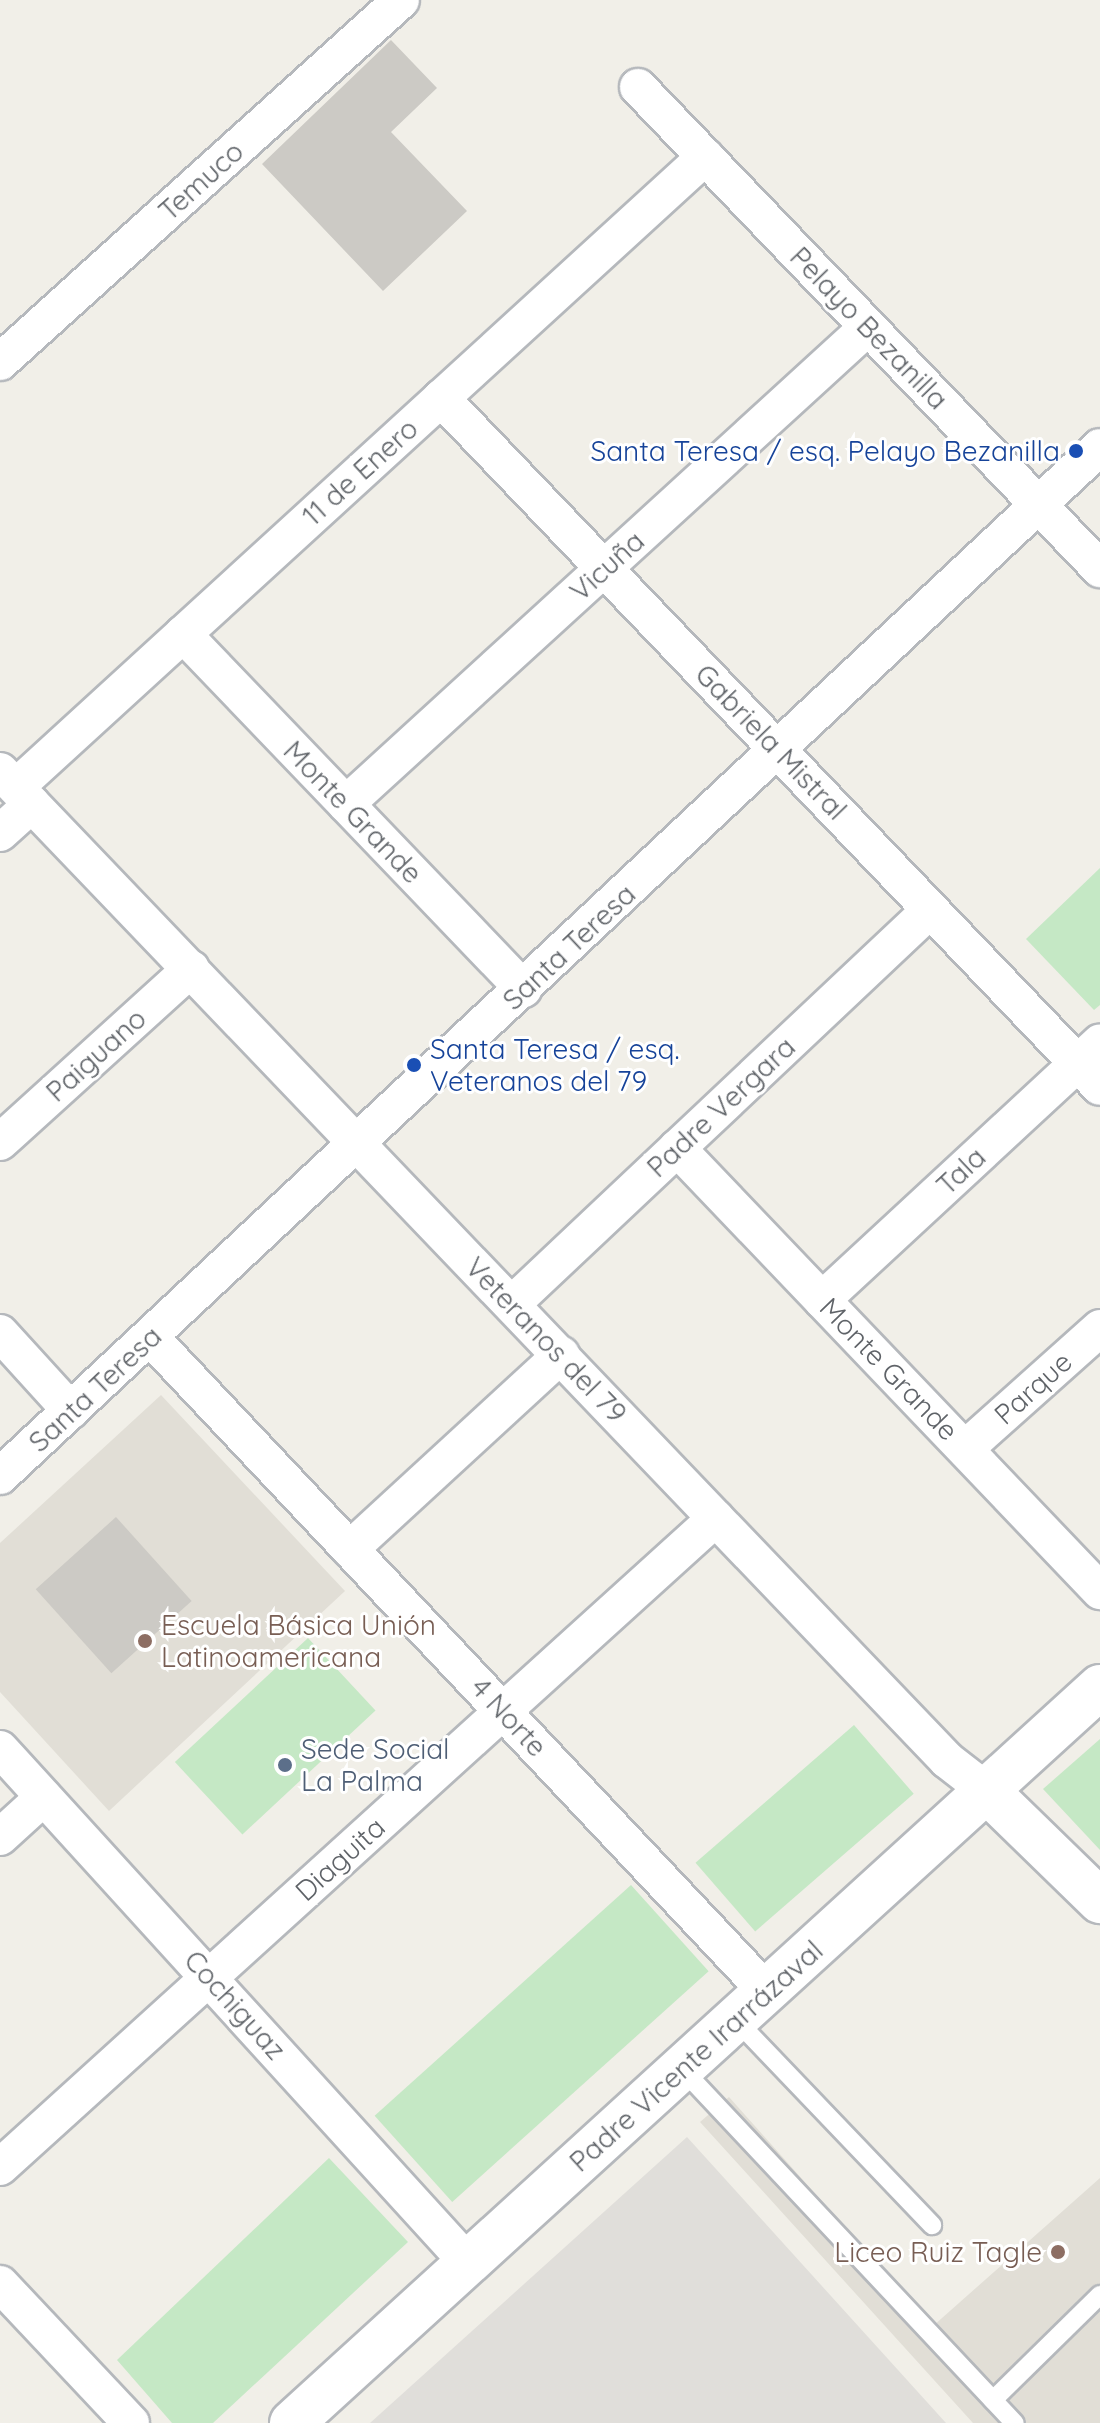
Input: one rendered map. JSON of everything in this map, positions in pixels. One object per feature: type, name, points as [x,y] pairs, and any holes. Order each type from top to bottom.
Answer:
[{"type":"street","name":"Temuco","points":[[0,362],[401,0]]},
{"type":"street","name":"Pelayo Bezanilla","points":[[638,87],[1100,569]]},
{"type":"street","name":"11 de Enero","points":[[0,833],[16,787],[705,157]]},
{"type":"street","name":"Vicuña","points":[[346,804],[868,327]]},
{"type":"street","name":"Gabriela Mistral","points":[[441,398],[930,910],[1093,1065]]},
{"type":"street","name":"Santa Teresa","points":[[0,1476],[360,1146],[523,989],[1040,507],[1100,447]]},
{"type":"street","name":"Monte Grande","points":[[183,634],[523,989]]},
{"type":"street","name":"Veteranos del 79","points":[[16,787],[947,1760],[987,1791],[1100,1901]]},
{"type":"street","name":"Padre Vergara","points":[[512,1304],[930,910]]},
{"type":"street","name":"Paiguano","points":[[0,1142],[191,969]]},
{"type":"street","name":"Tala","points":[[822,1300],[1093,1065]]},
{"type":"street","name":"Monte Grande","points":[[677,1148],[1100,1591]]},
{"type":"street","name":"Parque","points":[[966,1448],[1100,1328]]},
{"type":"street","points":[[0,1333],[71,1411]]},
{"type":"street","name":"4 Norte","points":[[151,1338],[504,1711],[752,2006]]},
{"type":"street","points":[[350,1549],[561,1355]]},
{"type":"street","name":"Diaguita","points":[[0,2167],[716,1518]]},
{"type":"street","name":"Padre Vicente Irarrázaval","points":[[292,2423],[1100,1687]]},
{"type":"street","name":"Cochiguaz","points":[[0,1749],[468,2263]]},
{"type":"street","points":[[0,1837],[44,1797]]},
{"type":"street","points":[[0,2284],[131,2423]]},
{"type":"lane","points":[[752,2006],[932,2225]]},
{"type":"lane","points":[[682,2069],[1015,2423]]},
{"type":"lane","points":[[993,2400],[1100,2295]]},
{"type":"shaded area","name":"Escuela Básica Unión Latinoamericana","points":[[161,1395],[345,1591],[109,1811],[0,1692],[0,1543]]},
{"type":"shaded area","name":"Liceo Ruiz Tagle","points":[[729,2097],[933,2326],[1100,2178],[1100,2423],[973,2423],[700,2122]]},
{"type":"shaded area","points":[[687,2137],[946,2423],[370,2423]]},
{"type":"green space","points":[[1100,868],[1100,1005],[1094,1010],[1026,939]]},
{"type":"green space","points":[[308,1638],[376,1710],[242,1835],[175,1762]]},
{"type":"green space","points":[[854,1725],[914,1794],[755,1931],[696,1863]]},
{"type":"green space","points":[[1100,1739],[1100,1850],[1043,1789]]},
{"type":"green space","points":[[631,1885],[709,1971],[452,2202],[375,2116]]},
{"type":"green space","points":[[329,2158],[408,2242],[213,2423],[172,2423],[117,2360]]},
{"type":"building","points":[[391,40],[437,88],[391,132],[467,211],[383,291],[262,164]]},
{"type":"building","points":[[116,1517],[192,1601],[111,1673],[36,1589]]},
{"type":"place","name":"Santa Teresa / esq. Pelayo Bezanilla","points":[[1076,451]]},
{"type":"place","name":"Santa Teresa / esq. Veteranos del 79","points":[[414,1065]]},
{"type":"place","name":"Escuela Básica Unión Latinoamericana","points":[[145,1641]]},
{"type":"place","name":"Sede Social La Palma","points":[[285,1765]]},
{"type":"place","name":"Liceo Ruiz Tagle","points":[[1058,2252]]}]
